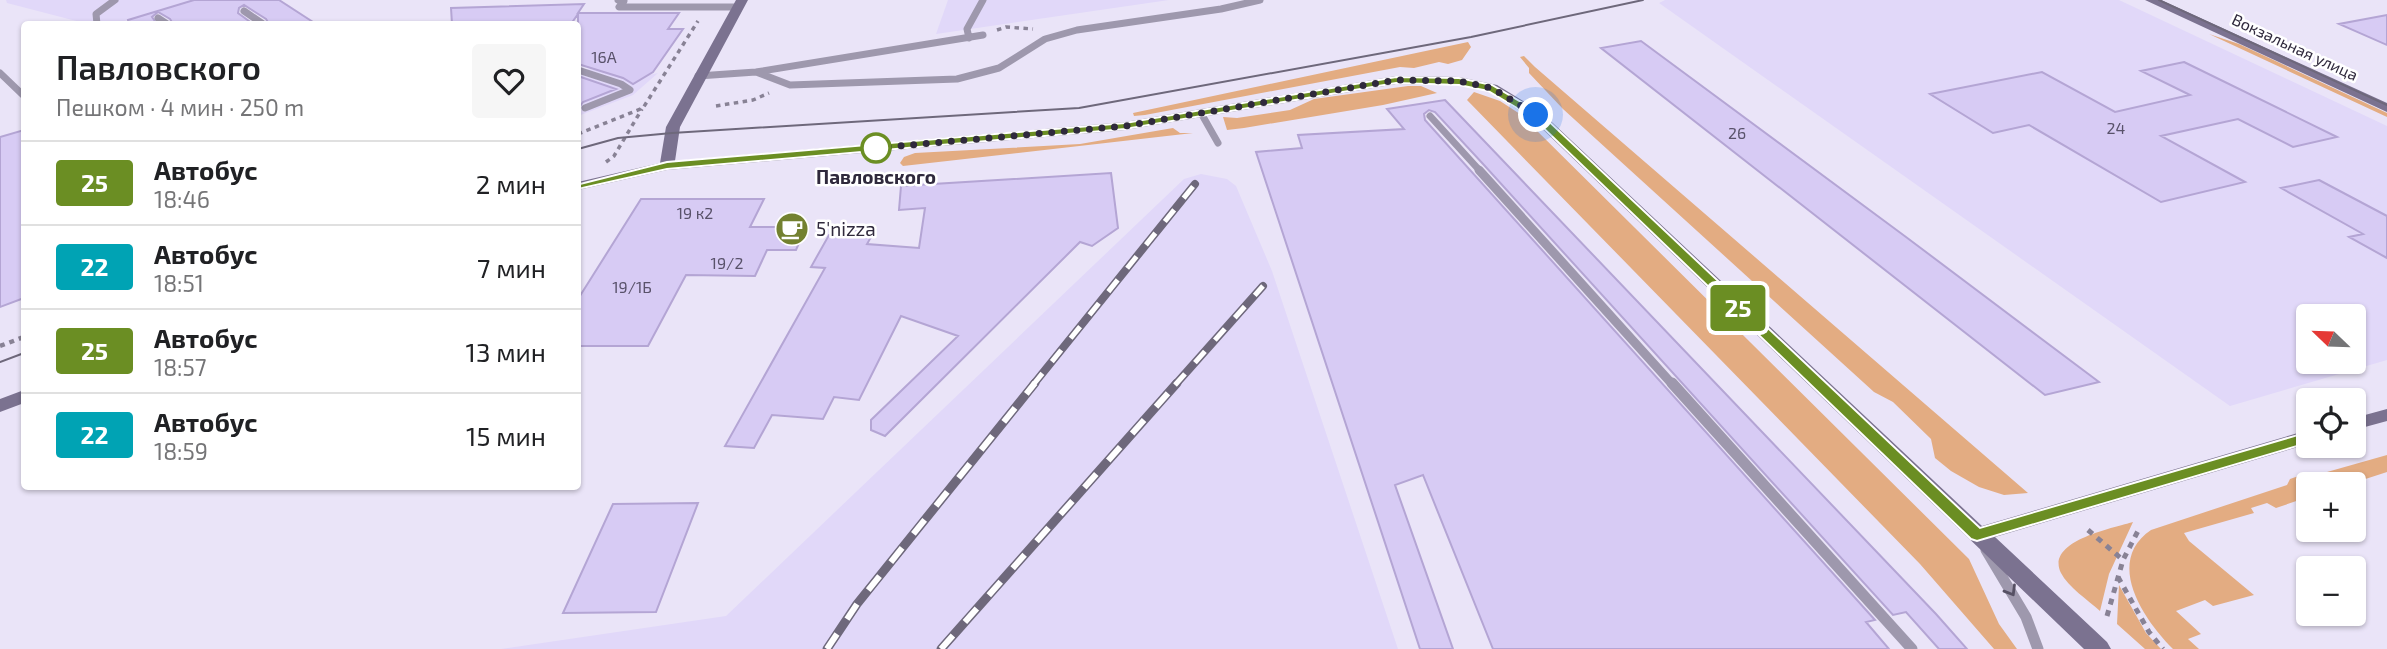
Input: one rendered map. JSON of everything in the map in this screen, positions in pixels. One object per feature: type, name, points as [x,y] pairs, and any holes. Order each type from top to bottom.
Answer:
[{"type":"street","name":"Вокзальная улица","points":[[2151,0],[2387,105]]},
{"type":"street","name":"Вокзальная улица","points":[[2162,0],[2387,105]]},
{"type":"street","points":[[667,166],[673,127],[698,76],[740,4]]},
{"type":"street","points":[[581,185],[667,166],[1125,126],[1396,80],[1459,81],[1492,88],[1536,115],[2099,649]]},
{"type":"street","points":[[0,406],[21,397]]},
{"type":"street","points":[[2366,421],[2387,415]]},
{"type":"street","points":[[1977,535],[2296,441]]},
{"type":"lane","points":[[97,21],[96,14],[115,0]]},
{"type":"lane","points":[[618,0],[624,1],[619,7],[706,8],[740,4]]},
{"type":"lane","points":[[969,38],[967,29],[983,0]]},
{"type":"lane","points":[[756,72],[790,85],[957,79],[999,68],[1045,39],[1077,30],[1221,9],[1260,0]]},
{"type":"lane","points":[[244,11],[259,21]]},
{"type":"lane","points":[[158,18],[162,21]]},
{"type":"lane","points":[[698,76],[756,72],[983,35]]},
{"type":"lane","points":[[581,71],[621,84],[630,90],[581,108]]},
{"type":"lane","points":[[0,73],[21,93]]},
{"type":"lane","points":[[1201,113],[1218,143]]},
{"type":"lane","points":[[1430,116],[1912,649]]},
{"type":"lane","points":[[1977,535],[2026,617],[2038,649]]},
{"type":"path","points":[[614,156],[706,8]]},
{"type":"path","points":[[716,106],[753,100],[790,85]]},
{"type":"path","points":[[581,133],[643,108]]},
{"type":"path","points":[[0,346],[21,338]]},
{"type":"path","points":[[2107,616],[2117,576],[2140,527]]},
{"type":"path","points":[[2088,530],[2123,560]]},
{"type":"path","points":[[2117,576],[2148,632],[2163,649]]},
{"type":"shaded area","points":[[6,0],[211,0],[195,9],[185,3],[125,21],[76,21],[7,3]]},
{"type":"shaded area","points":[[948,0],[1169,0],[936,34]]},
{"type":"shaded area","points":[[1665,0],[2119,0],[2387,126],[2387,360],[2366,366],[2366,304],[2296,304],[2296,374],[2339,374],[2230,406],[1659,3]]},
{"type":"shaded area","points":[[2209,34],[2239,44],[2387,113],[2387,117]]},
{"type":"shaded area","points":[[1468,42],[1471,47],[1462,60],[1448,64],[1439,62],[1414,68],[1400,67],[1145,115],[1134,116],[1133,113]]},
{"type":"shaded area","points":[[1524,56],[2028,493],[2004,495],[1979,487],[1935,458],[1931,439],[1893,402],[1874,392],[1563,109],[1529,73],[1529,68],[1520,57]]},
{"type":"shaded area","points":[[581,69],[617,70],[649,75],[658,73],[633,95],[581,115]]},
{"type":"shaded area","points":[[1421,86],[1437,93],[1383,105],[1227,130],[1223,117],[1237,118],[1290,110],[1314,99]]},
{"type":"shaded area","points":[[1474,92],[1500,101],[1520,114],[1969,559],[1999,624],[2017,649],[1994,649],[1920,564],[1467,100]]},
{"type":"shaded area","points":[[1173,128],[1180,133],[1193,133],[903,166],[900,163],[904,157],[915,153],[1080,144]]},
{"type":"shaded area","points":[[1201,174],[1227,179],[1236,186],[1272,271],[1398,649],[501,649],[726,616],[1184,179]]},
{"type":"shaded area","points":[[2387,455],[2387,472],[2366,479],[2366,472],[2327,472]]},
{"type":"shaded area","points":[[2296,477],[2296,501],[2276,508],[2267,503],[2251,508],[2254,513],[2184,533],[2189,541],[2254,595],[2213,606],[2205,600],[2176,611],[2201,634],[2188,639],[2199,649],[2173,649],[2151,623],[2134,591],[2130,574],[2131,558],[2137,543],[2151,530],[2287,485],[2290,479]]},
{"type":"shaded area","points":[[2133,522],[2109,574],[2100,611],[2068,583],[2061,573],[2059,562],[2063,552],[2071,544],[2097,532]]},
{"type":"shaded area","points":[[2119,585],[2146,633],[2161,649],[2145,649],[2117,624]]},
{"type":"building","points":[[194,0],[279,0],[311,21],[267,21],[244,5],[239,8],[238,13],[249,21],[171,21],[158,12],[152,17],[155,21],[128,20]]},
{"type":"building","points":[[584,4],[578,13],[679,13],[668,29],[683,29],[653,72],[633,84],[623,78],[581,65],[581,21],[578,21],[578,14],[573,21],[452,21],[451,8]]},
{"type":"building","points":[[2387,15],[2387,45],[2339,24]]},
{"type":"building","points":[[1641,41],[2099,382],[2045,395],[1601,48]]},
{"type":"building","points":[[2184,62],[2337,137],[2293,147],[2238,119],[2161,136],[2245,182],[2161,202],[2029,125],[1993,133],[1930,94],[2042,72],[2115,112],[2190,95],[2141,71]]},
{"type":"building","points":[[581,77],[616,89],[581,105]]},
{"type":"building","points":[[1445,100],[1967,649],[1939,649],[1906,612],[1893,615],[1484,165],[1435,112],[1429,110],[1424,114],[1425,120],[1875,620],[1866,622],[1889,649],[1493,649],[1423,475],[1395,485],[1453,649],[1420,649],[1256,152],[1302,148],[1298,135],[1404,129],[1387,109]]},
{"type":"building","points":[[21,131],[21,299],[0,307],[0,137]]},
{"type":"building","points":[[1111,173],[1118,228],[1092,246],[1080,242],[885,436],[871,430],[871,420],[958,336],[901,316],[859,400],[834,397],[823,419],[772,415],[754,448],[725,446],[825,268],[811,267],[829,235],[844,230],[875,230],[867,244],[919,248],[925,208],[899,210],[901,186]]},
{"type":"building","points":[[2319,180],[2387,216],[2387,258],[2349,237],[2363,234],[2281,188]]},
{"type":"building","points":[[641,199],[764,199],[750,227],[806,227],[796,250],[767,250],[755,276],[686,275],[648,346],[581,346],[581,294]]},
{"type":"building","points":[[698,503],[656,612],[563,613],[613,504]]},
{"type":"tram line","points":[[581,148],[618,138],[672,133],[1079,108],[1471,37],[1643,0]]},
{"type":"tram line","points":[[2159,0],[2387,105]]},
{"type":"tram line","points":[[0,362],[21,354]]},
{"type":"railway","points":[[1033,385],[1195,184]]},
{"type":"railway","points":[[1175,385],[1263,286]]},
{"type":"railway","points":[[827,649],[857,604],[1035,383]]},
{"type":"railway","points":[[941,649],[1177,383]]},
{"type":"bus line","name":"25","points":[[581,185],[667,166],[1125,126],[1396,80],[1459,81],[1492,88],[1536,115],[1977,535],[2296,440]]},
{"type":"place","name":"Павловского","points":[[876,148]]},
{"type":"place","name":"5'nizza","points":[[792,229]]},
{"type":"route","points":[[876,148],[1125,126],[1396,80],[1459,81],[1492,88],[1536,115]]}]
